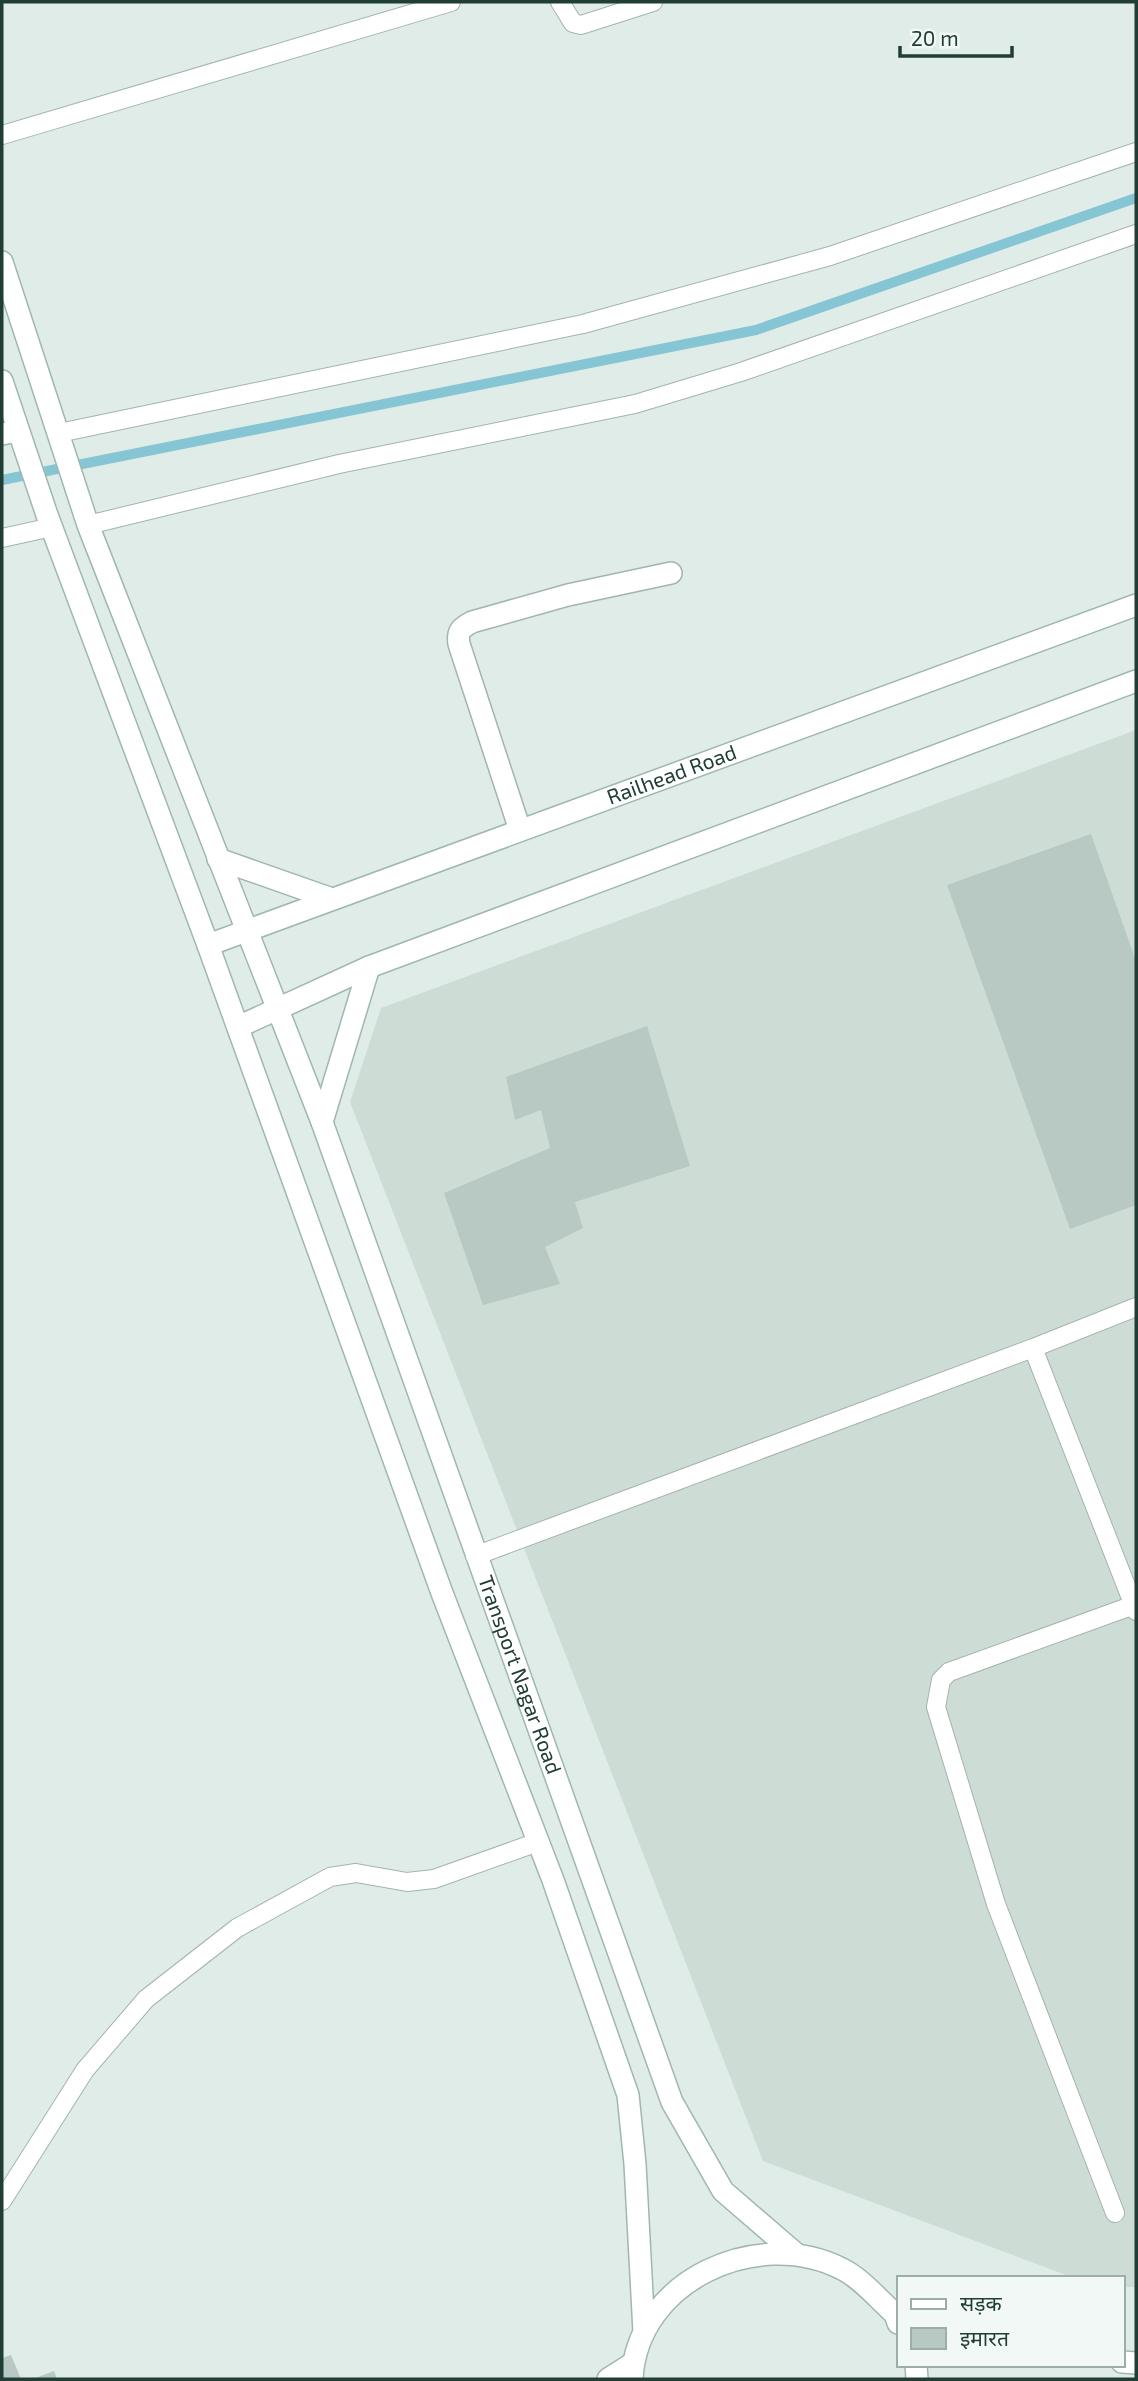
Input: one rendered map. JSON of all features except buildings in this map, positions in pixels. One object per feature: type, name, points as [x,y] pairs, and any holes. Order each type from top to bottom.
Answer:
[{"type":"main road","points":[[2,262],[61,438]]},
{"type":"main road","points":[[2,381],[10,433],[25,452],[238,1027],[442,1593],[538,1842],[628,2095],[635,2164],[644,2333],[633,2371],[608,2379]]},
{"type":"main road","name":"Transport Nagar Road","points":[[61,438],[86,516],[322,1122],[672,2102],[723,2191],[795,2253]]},
{"type":"main road","points":[[520,830],[457,635],[472,622],[568,595],[671,573]]},
{"type":"main road","name":"Railhead Road","points":[[208,945],[1136,605]]},
{"type":"main road","points":[[238,1027],[369,967],[1136,681]]},
{"type":"main road","points":[[218,859],[332,899]]},
{"type":"main road","points":[[322,1122],[369,967]]},
{"type":"main road","points":[[644,2333],[674,2292],[700,2273],[747,2255],[795,2253],[843,2269],[897,2318]]},
{"type":"lane","points":[[2,135],[452,2]]},
{"type":"lane","points":[[560,2],[573,23],[581,25],[653,2]]},
{"type":"lane","points":[[61,438],[583,324],[830,256],[1136,152]]},
{"type":"lane","points":[[86,516],[635,404],[741,372],[1136,234]]},
{"type":"lane","points":[[2,538],[50,521]]},
{"type":"lane","points":[[475,1556],[1136,1307]]},
{"type":"lane","points":[[1033,1348],[1135,1608],[949,1672],[941,1680],[936,1707],[996,1904],[1115,2213]]},
{"type":"lane","points":[[2,2201],[94,2060],[146,1999],[237,1928],[330,1877],[356,1873],[407,1882],[435,1880],[538,1842]]},
{"type":"shaded area","points":[[1136,730],[1136,2287],[1124,2287],[1124,2276],[1069,2276],[763,2161],[350,1102],[381,1008]]},
{"type":"waterway","points":[[2,480],[756,330],[1136,198]]}]
